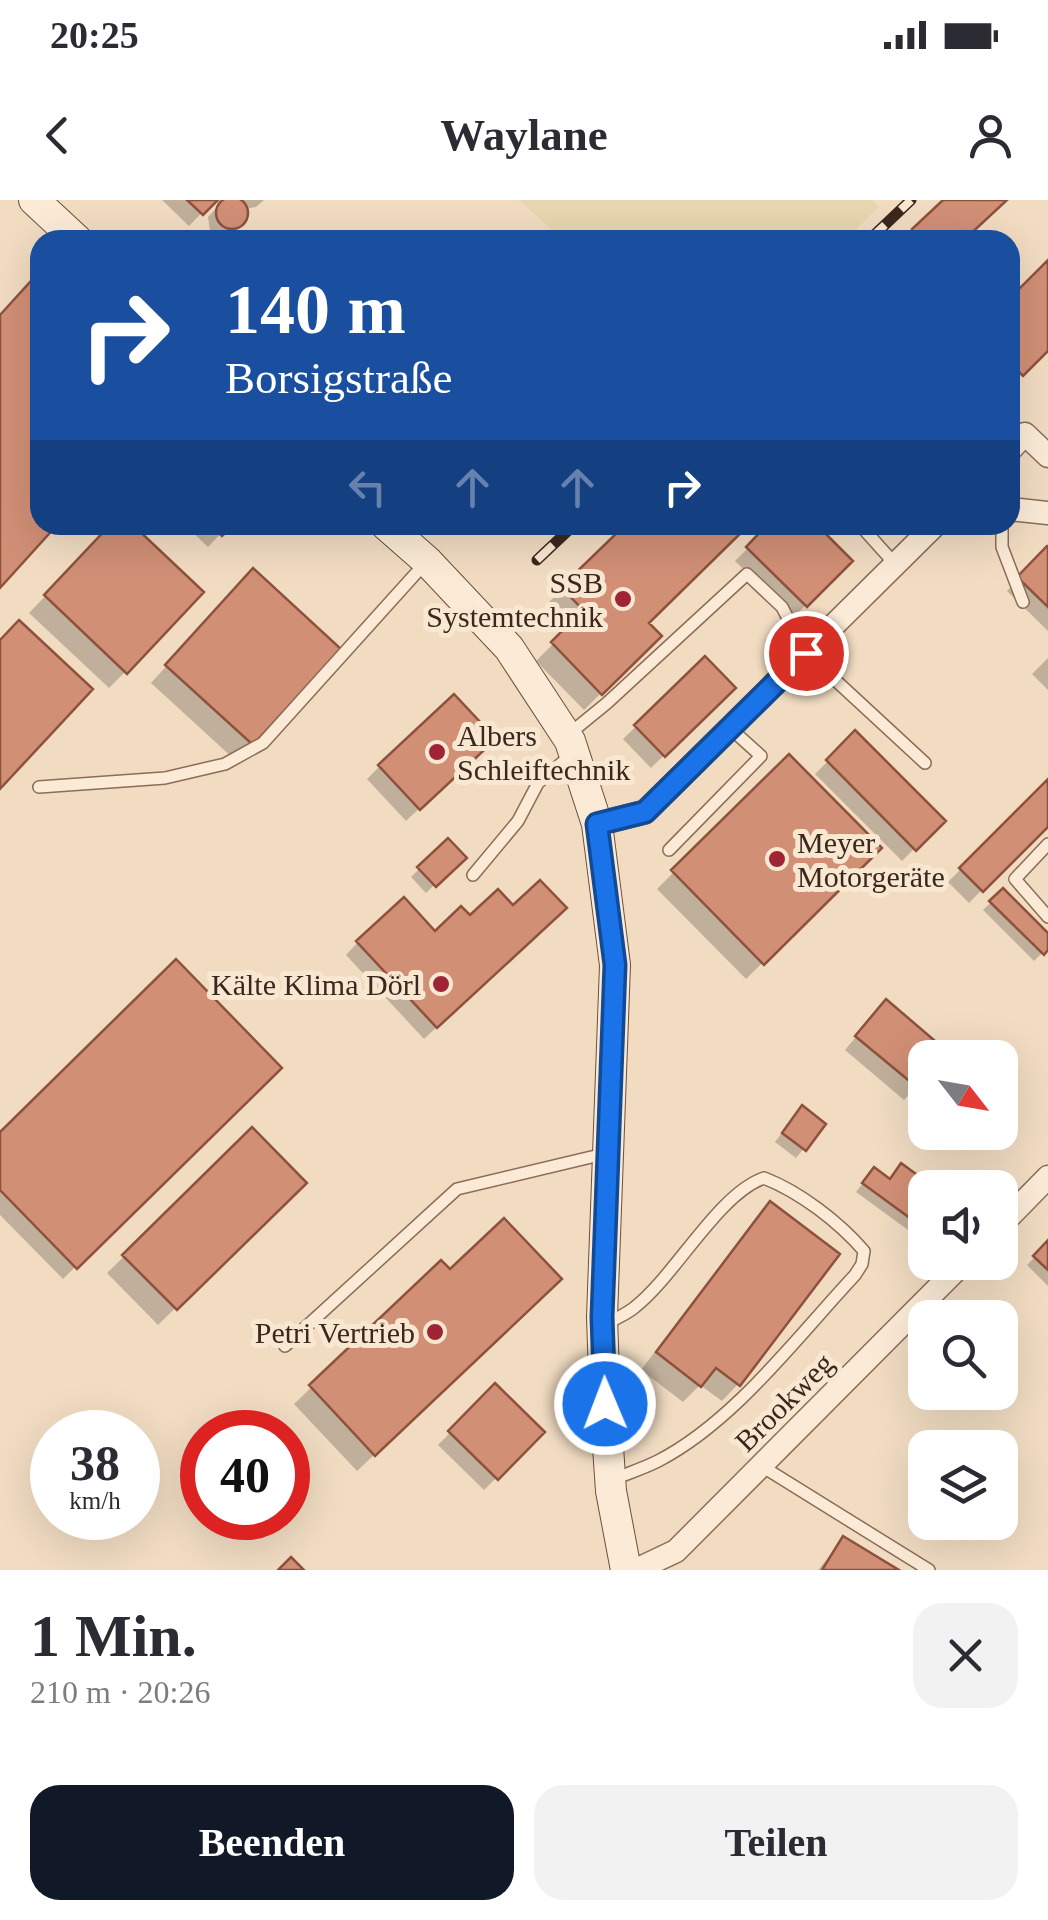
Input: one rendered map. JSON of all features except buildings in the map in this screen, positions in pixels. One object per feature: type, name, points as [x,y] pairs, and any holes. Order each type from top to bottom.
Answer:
[{"type":"street","points":[[34,200],[66,230]]},
{"type":"street","points":[[1020,439],[1025,434],[1045,448]]},
{"type":"street","points":[[1020,510],[1048,513]]},
{"type":"street","points":[[397,535],[509,648],[570,745],[597,824],[615,965],[603,1326],[610,1480],[626,1570]]},
{"type":"street","points":[[597,824],[645,812],[925,535]]},
{"type":"street","points":[[1018,1208],[1048,1177]]},
{"type":"street","name":"Brookweg","points":[[636,1570],[676,1551],[946,1280]]},
{"type":"lane","points":[[869,535],[895,564]]},
{"type":"lane","points":[[1002,535],[1002,547],[1023,602]]},
{"type":"lane","points":[[39,787],[164,778],[225,764],[264,743],[427,561]]},
{"type":"lane","points":[[473,875],[518,821],[538,783],[607,703],[746,574],[782,607],[806,653],[925,763]]},
{"type":"lane","points":[[669,850],[761,756],[730,728]]},
{"type":"lane","points":[[1048,844],[1016,880],[1048,917]]},
{"type":"lane","points":[[285,1346],[457,1189],[608,1153]]},
{"type":"lane","points":[[603,1326],[636,1306],[752,1182],[764,1178],[782,1184],[837,1225],[864,1252],[855,1275],[736,1402],[659,1460],[610,1480]]},
{"type":"lane","points":[[763,1466],[928,1570]]},
{"type":"shaded area","points":[[519,200],[872,200],[879,207],[855,230],[552,230]]},
{"type":"railway","points":[[880,230],[911,200]]},
{"type":"railway","points":[[537,560],[563,535]]},
{"type":"place","name":"SSB Systemtechnik","points":[[623,599]]},
{"type":"place","name":"Albers Schleiftechnik","points":[[437,752]]},
{"type":"place","name":"Meyer Motorgeräte","points":[[777,859]]},
{"type":"place","name":"Kälte Klima Dörl","points":[[441,984]]},
{"type":"place","name":"Petri Vertrieb","points":[[435,1332]]},
{"type":"route","points":[[605,1404],[602,1317],[615,965],[597,824],[645,812],[806,653]]}]
